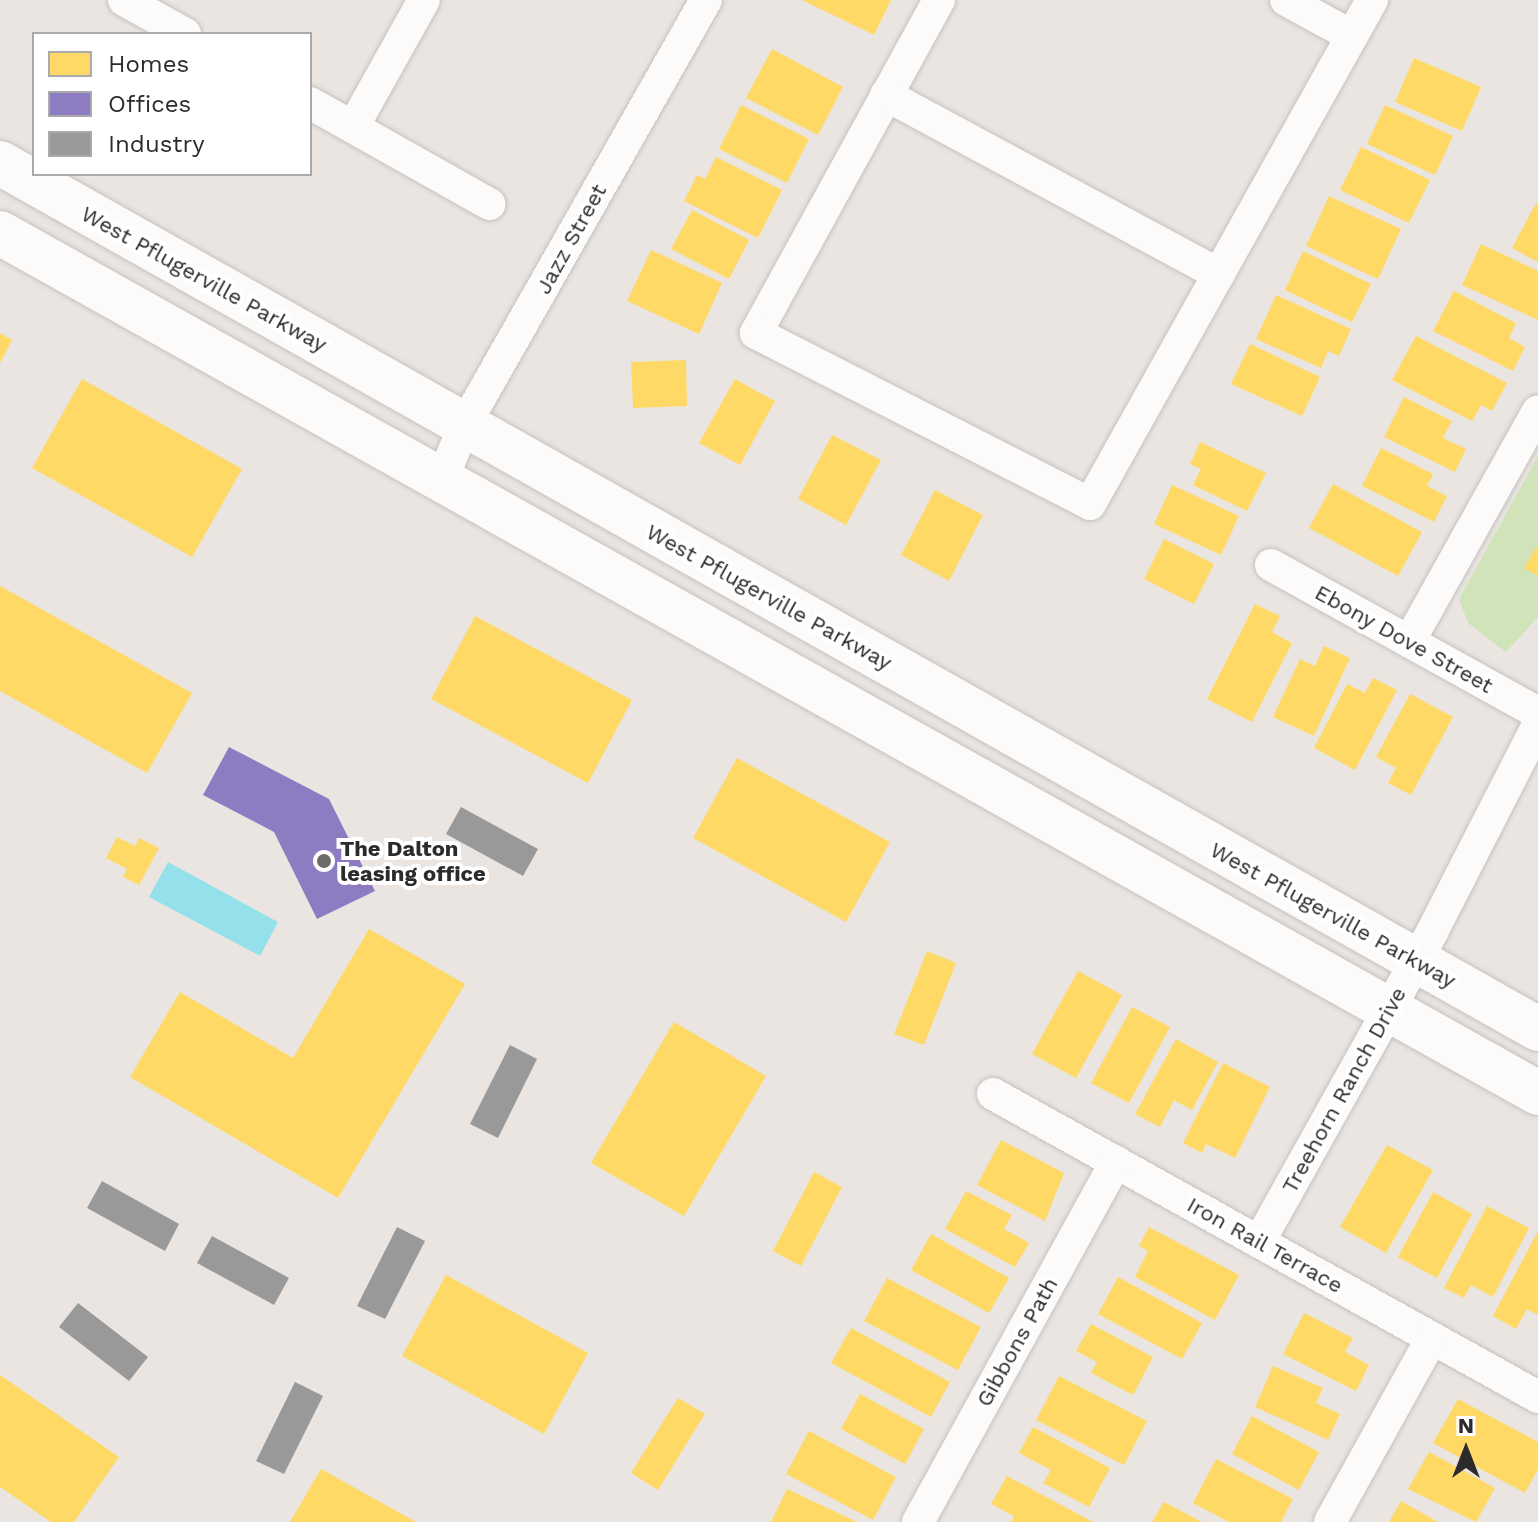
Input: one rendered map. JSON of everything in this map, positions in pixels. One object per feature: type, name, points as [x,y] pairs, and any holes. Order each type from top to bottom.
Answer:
[{"type":"main road","name":"West Pflugerville Parkway","points":[[0,163],[1538,1029]]},
{"type":"main road","points":[[0,233],[1538,1093]]},
{"type":"street","points":[[124,0],[181,32]]},
{"type":"street","points":[[353,127],[424,0]]},
{"type":"street","name":"Jazz Street","points":[[442,480],[464,426],[706,0]]},
{"type":"street","points":[[939,0],[756,333],[1090,504],[1372,0]]},
{"type":"street","points":[[1286,0],[1352,36]]},
{"type":"street","points":[[886,95],[1219,274]]},
{"type":"street","points":[[312,104],[489,204]]},
{"type":"street","points":[[1410,640],[1538,411]]},
{"type":"street","name":"Ebony Dove Street","points":[[1271,565],[1538,713]]},
{"type":"street","name":"Treehorn Ranch Drive","points":[[1259,1242],[1415,961],[1538,725]]},
{"type":"street","name":"Iron Rail Terrace","points":[[993,1094],[1538,1397]]},
{"type":"street","name":"Gibbons Path","points":[[918,1522],[1116,1162]]},
{"type":"street","points":[[1330,1522],[1432,1338]]},
{"type":"green space","points":[[1538,456],[1538,617],[1506,652],[1468,623],[1459,599]]},
{"type":"water","points":[[168,862],[278,922],[260,956],[149,897]]},
{"type":"building: Homes","points":[[802,0],[891,0],[874,35]]},
{"type":"building: Homes","points":[[772,49],[843,87],[818,135],[746,98]]},
{"type":"building: Homes","points":[[1414,58],[1481,87],[1462,131],[1395,102]]},
{"type":"building: Homes","points":[[741,105],[809,139],[787,183],[719,149]]},
{"type":"building: Homes","points":[[1385,105],[1453,136],[1435,175],[1367,144]]},
{"type":"building: Homes","points":[[1361,147],[1430,180],[1409,223],[1340,190]]},
{"type":"building: Homes","points":[[716,157],[782,190],[758,238],[684,201],[697,175],[705,179]]},
{"type":"building: Homes","points":[[1329,196],[1401,229],[1378,279],[1306,246]]},
{"type":"building: Homes","points":[[1538,204],[1538,262],[1512,248]]},
{"type":"building: Homes","points":[[692,210],[749,240],[729,279],[671,249]]},
{"type":"building: Homes","points":[[1481,244],[1538,271],[1538,320],[1462,285]]},
{"type":"building: Homes","points":[[651,250],[722,283],[699,334],[627,301]]},
{"type":"building: Homes","points":[[1303,251],[1371,284],[1352,322],[1285,290]]},
{"type":"building: Homes","points":[[1454,291],[1516,323],[1509,338],[1525,347],[1513,371],[1433,331]]},
{"type":"building: Homes","points":[[1276,295],[1351,329],[1339,356],[1328,351],[1321,368],[1256,339]]},
{"type":"building: Homes","points":[[0,333],[12,340],[0,363]]},
{"type":"building: Homes","points":[[1416,336],[1507,383],[1492,411],[1481,405],[1472,421],[1392,380]]},
{"type":"building: Homes","points":[[1250,344],[1320,377],[1302,416],[1231,384]]},
{"type":"building: Homes","points":[[686,360],[687,406],[633,408],[631,362]]},
{"type":"building: Homes","points":[[82,379],[242,469],[192,557],[32,468]]},
{"type":"building: Homes","points":[[735,379],[775,401],[740,465],[699,443]]},
{"type":"building: Homes","points":[[1404,397],[1452,421],[1443,438],[1466,449],[1455,472],[1384,437]]},
{"type":"building: Homes","points":[[832,435],[881,460],[846,525],[798,499]]},
{"type":"building: Homes","points":[[1200,442],[1266,473],[1247,511],[1193,485],[1201,469],[1190,464]]},
{"type":"building: Homes","points":[[1381,448],[1433,474],[1427,486],[1447,496],[1434,522],[1362,486]]},
{"type":"building: Homes","points":[[1333,484],[1422,532],[1398,576],[1309,528]]},
{"type":"building: Homes","points":[[1172,485],[1239,516],[1221,555],[1154,524]]},
{"type":"building: Homes","points":[[935,490],[983,515],[949,581],[901,555]]},
{"type":"building: Homes","points":[[1164,539],[1214,564],[1194,604],[1144,579]]},
{"type":"building: Homes","points":[[1538,544],[1538,576],[1524,568]]},
{"type":"building: Homes","points":[[0,586],[192,693],[147,773],[0,691]]},
{"type":"building: Homes","points":[[1255,604],[1280,616],[1272,632],[1292,643],[1252,722],[1207,699]]},
{"type":"building: Homes","points":[[475,616],[632,700],[588,783],[431,699]]},
{"type":"building: Homes","points":[[1324,646],[1350,658],[1314,736],[1273,717],[1300,659],[1315,666]]},
{"type":"building: Homes","points":[[1373,678],[1397,690],[1355,770],[1314,748],[1347,684],[1365,693]]},
{"type":"building: Homes","points":[[1410,694],[1453,717],[1411,795],[1388,783],[1396,768],[1376,757]]},
{"type":"building: Homes","points":[[737,758],[890,842],[846,922],[693,838]]},
{"type":"building: Homes","points":[[117,837],[135,846],[139,838],[159,848],[139,885],[123,877],[127,869],[106,858]]},
{"type":"building: Homes","points":[[369,929],[465,984],[338,1198],[130,1077],[180,992],[293,1058]]},
{"type":"building: Homes","points":[[927,951],[956,963],[924,1045],[894,1034]]},
{"type":"building: Homes","points":[[1078,971],[1122,995],[1076,1078],[1032,1054]]},
{"type":"building: Homes","points":[[1132,1007],[1170,1027],[1129,1103],[1091,1083]]},
{"type":"building: Homes","points":[[674,1022],[766,1076],[684,1216],[591,1163]]},
{"type":"building: Homes","points":[[1176,1039],[1218,1062],[1192,1110],[1174,1100],[1160,1127],[1135,1114]]},
{"type":"building: Homes","points":[[1223,1063],[1270,1087],[1235,1158],[1206,1144],[1202,1153],[1183,1143]]},
{"type":"building: Homes","points":[[1001,1140],[1064,1173],[1045,1221],[977,1185]]},
{"type":"building: Homes","points":[[1387,1145],[1433,1170],[1386,1253],[1340,1227]]},
{"type":"building: Homes","points":[[814,1172],[842,1187],[801,1266],[773,1251]]},
{"type":"building: Homes","points":[[966,1191],[1012,1215],[1004,1229],[1029,1243],[1015,1267],[945,1229]]},
{"type":"building: Homes","points":[[1433,1192],[1472,1214],[1437,1278],[1398,1257]]},
{"type":"building: Homes","points":[[1487,1206],[1529,1228],[1493,1297],[1471,1285],[1464,1298],[1444,1288]]},
{"type":"building: Homes","points":[[1149,1227],[1239,1275],[1215,1320],[1135,1277],[1148,1251],[1139,1246]]},
{"type":"building: Homes","points":[[1538,1231],[1538,1315],[1527,1309],[1516,1329],[1493,1316]]},
{"type":"building: Homes","points":[[931,1234],[1009,1278],[989,1313],[911,1270]]},
{"type":"building: Homes","points":[[446,1275],[588,1353],[544,1434],[402,1356]]},
{"type":"building: Homes","points":[[1118,1277],[1202,1323],[1182,1359],[1098,1314]]},
{"type":"building: Homes","points":[[887,1278],[981,1327],[958,1370],[864,1321]]},
{"type":"building: Homes","points":[[1304,1313],[1353,1338],[1345,1352],[1369,1365],[1356,1391],[1283,1354]]},
{"type":"building: Homes","points":[[1091,1324],[1153,1357],[1133,1395],[1091,1373],[1097,1362],[1076,1351]]},
{"type":"building: Homes","points":[[851,1328],[950,1382],[931,1417],[831,1363]]},
{"type":"building: Homes","points":[[1273,1366],[1323,1388],[1316,1403],[1340,1414],[1328,1440],[1255,1407]]},
{"type":"building: Homes","points":[[0,1375],[119,1457],[74,1522],[51,1522],[0,1487]]},
{"type":"building: Homes","points":[[1059,1376],[1147,1421],[1124,1465],[1036,1420]]},
{"type":"building: Homes","points":[[860,1394],[924,1429],[905,1464],[841,1429]]},
{"type":"building: Homes","points":[[678,1398],[705,1414],[658,1490],[631,1473]]},
{"type":"building: Homes","points":[[1458,1399],[1538,1442],[1538,1469],[1525,1493],[1433,1443]]},
{"type":"building: Homes","points":[[1252,1416],[1319,1452],[1299,1490],[1232,1454]]},
{"type":"building: Homes","points":[[1033,1427],[1110,1468],[1089,1507],[1043,1483],[1051,1470],[1019,1453]]},
{"type":"building: Homes","points":[[809,1431],[896,1477],[873,1520],[786,1474]]},
{"type":"building: Homes","points":[[1429,1452],[1495,1488],[1476,1522],[1408,1489]]},
{"type":"building: Homes","points":[[1216,1459],[1293,1499],[1281,1522],[1229,1522],[1193,1503]]},
{"type":"building: Homes","points":[[321,1469],[416,1522],[290,1522]]},
{"type":"building: Homes","points":[[1007,1476],[1093,1522],[1011,1522],[1014,1516],[991,1504]]},
{"type":"building: Homes","points":[[787,1489],[857,1522],[771,1522]]},
{"type":"building: Homes","points":[[1401,1501],[1438,1522],[1389,1522]]},
{"type":"building: Homes","points":[[1164,1502],[1202,1522],[1152,1522]]},
{"type":"building: Offices","name":"The Dalton leasing office","points":[[229,747],[329,799],[375,891],[317,919],[274,832],[203,795]]},
{"type":"building: Industry","points":[[461,807],[538,849],[523,876],[446,834]]},
{"type":"building: Industry","points":[[510,1045],[537,1059],[498,1138],[470,1124]]},
{"type":"building: Industry","points":[[102,1181],[179,1224],[165,1251],[87,1208]]},
{"type":"building: Industry","points":[[397,1227],[425,1241],[385,1319],[357,1306]]},
{"type":"building: Industry","points":[[212,1236],[289,1278],[274,1305],[197,1263]]},
{"type":"building: Industry","points":[[78,1303],[148,1357],[129,1381],[59,1327]]},
{"type":"building: Industry","points":[[295,1382],[323,1396],[284,1474],[256,1461]]},
{"type":"place","name":"The Dalton leasing office","points":[[324,861]]}]
